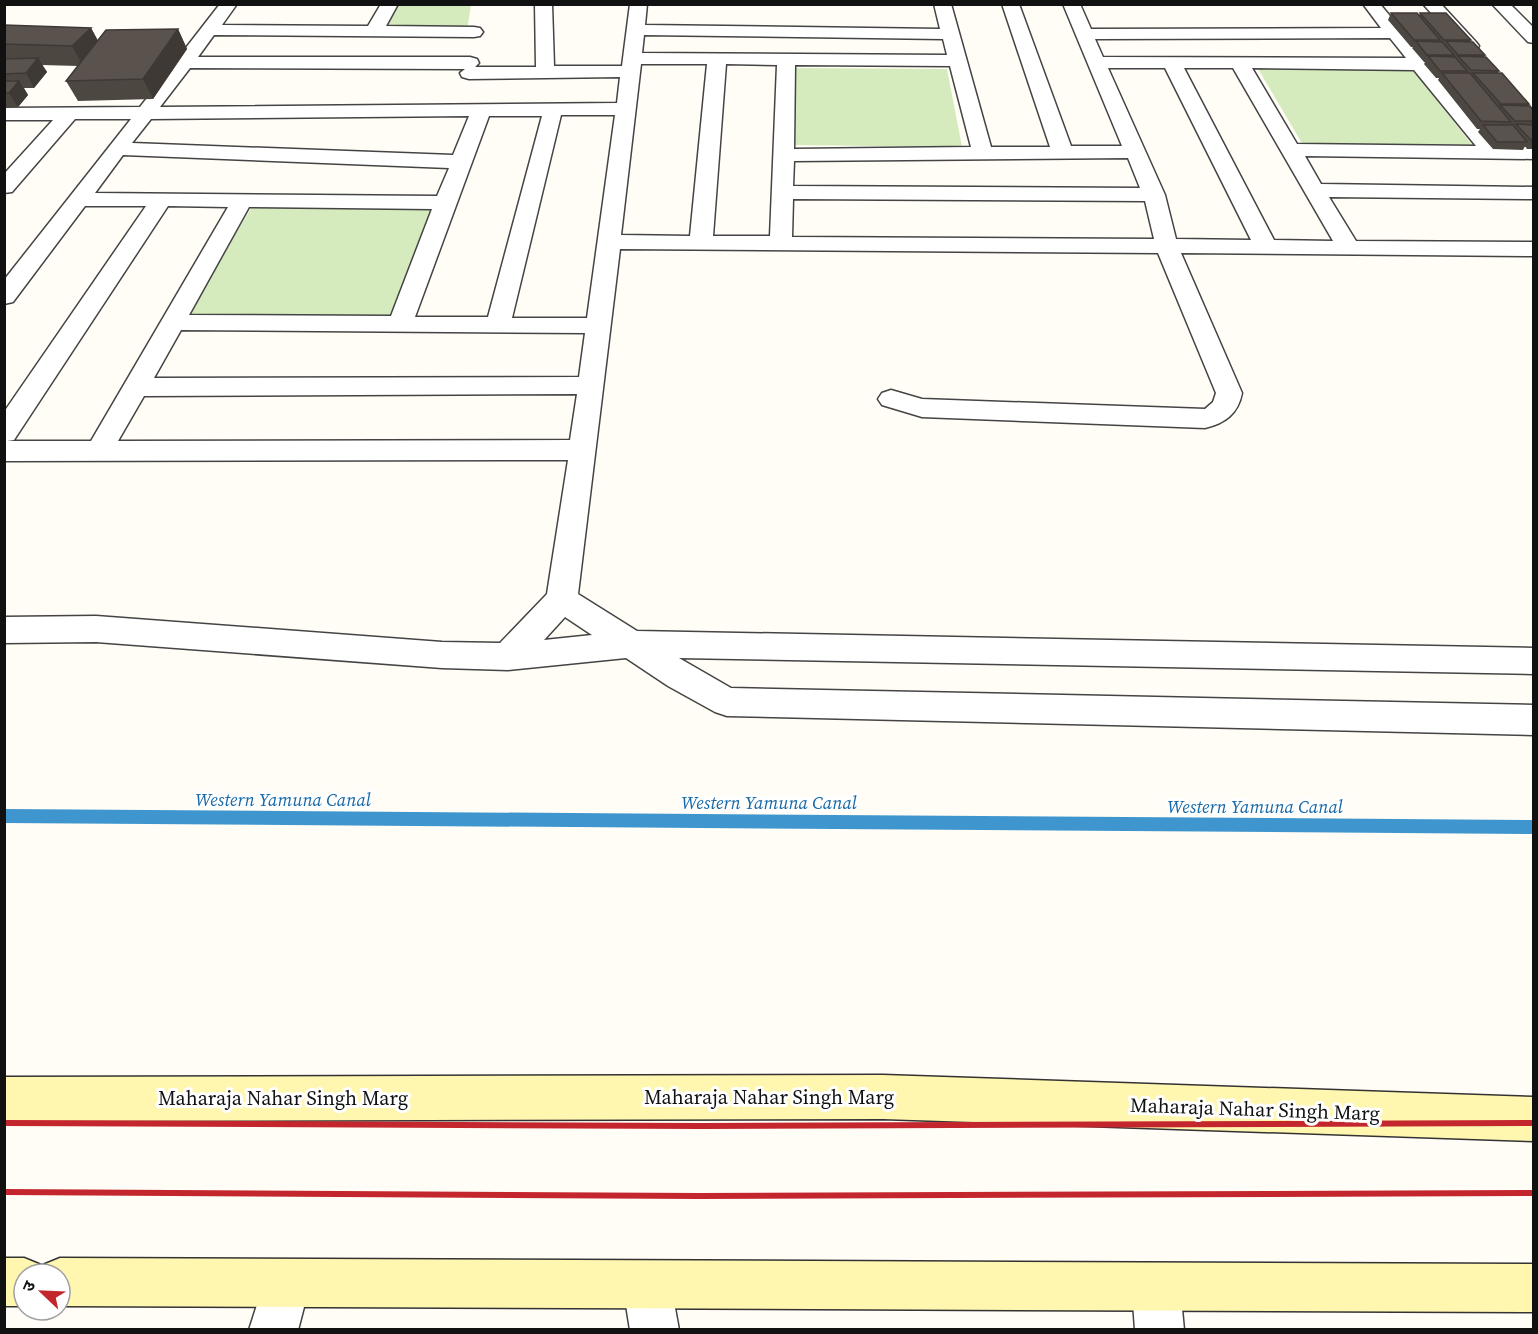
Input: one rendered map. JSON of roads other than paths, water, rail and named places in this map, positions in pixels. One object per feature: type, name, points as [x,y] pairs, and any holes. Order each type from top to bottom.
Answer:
[{"type":"main road","name":"Maharaja Nahar Singh Marg","points":[[4,1099],[883,1097],[1533,1119]]},
{"type":"main road","points":[[72,1282],[286,1284],[651,1308],[1158,1309],[1533,1288]]},
{"type":"street","points":[[4,297],[228,4]]},
{"type":"street","points":[[374,31],[390,4]]},
{"type":"street","points":[[543,4],[545,72]]},
{"type":"street","points":[[508,657],[562,599],[639,4]]},
{"type":"street","points":[[942,4],[982,154]]},
{"type":"street","points":[[1010,4],[1063,153]]},
{"type":"street","points":[[891,399],[922,408],[1205,419],[1219,414],[1228,402],[1229,393],[1167,248],[1154,195],[1071,4]]},
{"type":"street","points":[[1371,4],[1492,153]]},
{"type":"street","points":[[1431,4],[1479,56]]},
{"type":"street","points":[[1500,4],[1533,38]]},
{"type":"street","points":[[209,30],[374,31],[475,23],[470,68],[473,110],[461,162],[400,324]]},
{"type":"street","points":[[635,30],[950,34]]},
{"type":"street","points":[[1084,34],[1394,33]]},
{"type":"street","points":[[184,62],[470,68],[545,72],[717,59],[957,62]]},
{"type":"street","points":[[701,243],[717,59]]},
{"type":"street","points":[[781,243],[786,60]]},
{"type":"street","points":[[1096,62],[1419,64]]},
{"type":"street","points":[[1172,63],[1266,247]]},
{"type":"street","points":[[1239,63],[1349,248]]},
{"type":"street","points":[[4,114],[626,109]]},
{"type":"street","points":[[498,324],[553,110]]},
{"type":"street","points":[[4,187],[70,113]]},
{"type":"street","points":[[118,149],[461,162]]},
{"type":"street","points":[[1290,150],[1533,153]]},
{"type":"street","points":[[783,155],[1136,153]]},
{"type":"street","points":[[1314,190],[1533,193]]},
{"type":"street","points":[[782,192],[1154,195]]},
{"type":"street","points":[[80,199],[446,203]]},
{"type":"street","points":[[4,434],[161,200]]},
{"type":"street","points":[[99,451],[242,201]]},
{"type":"street","points":[[609,242],[1533,249]]},
{"type":"street","points":[[173,322],[599,326]]},
{"type":"street","points":[[135,387],[591,385]]},
{"type":"street","points":[[4,451],[583,450]]},
{"type":"street","points":[[562,599],[680,676],[727,702],[1533,720]]},
{"type":"street","points":[[4,630],[96,629],[442,655],[508,657],[632,645],[1533,661]]},
{"type":"street","points":[[273,1329],[286,1284]]},
{"type":"waterway","name":"Western Yamuna Canal","points":[[4,816],[1534,827]]},
{"type":"railway","points":[[4,1123],[701,1126],[1534,1123]]},
{"type":"railway","points":[[4,1192],[699,1196],[1534,1193]]}]
